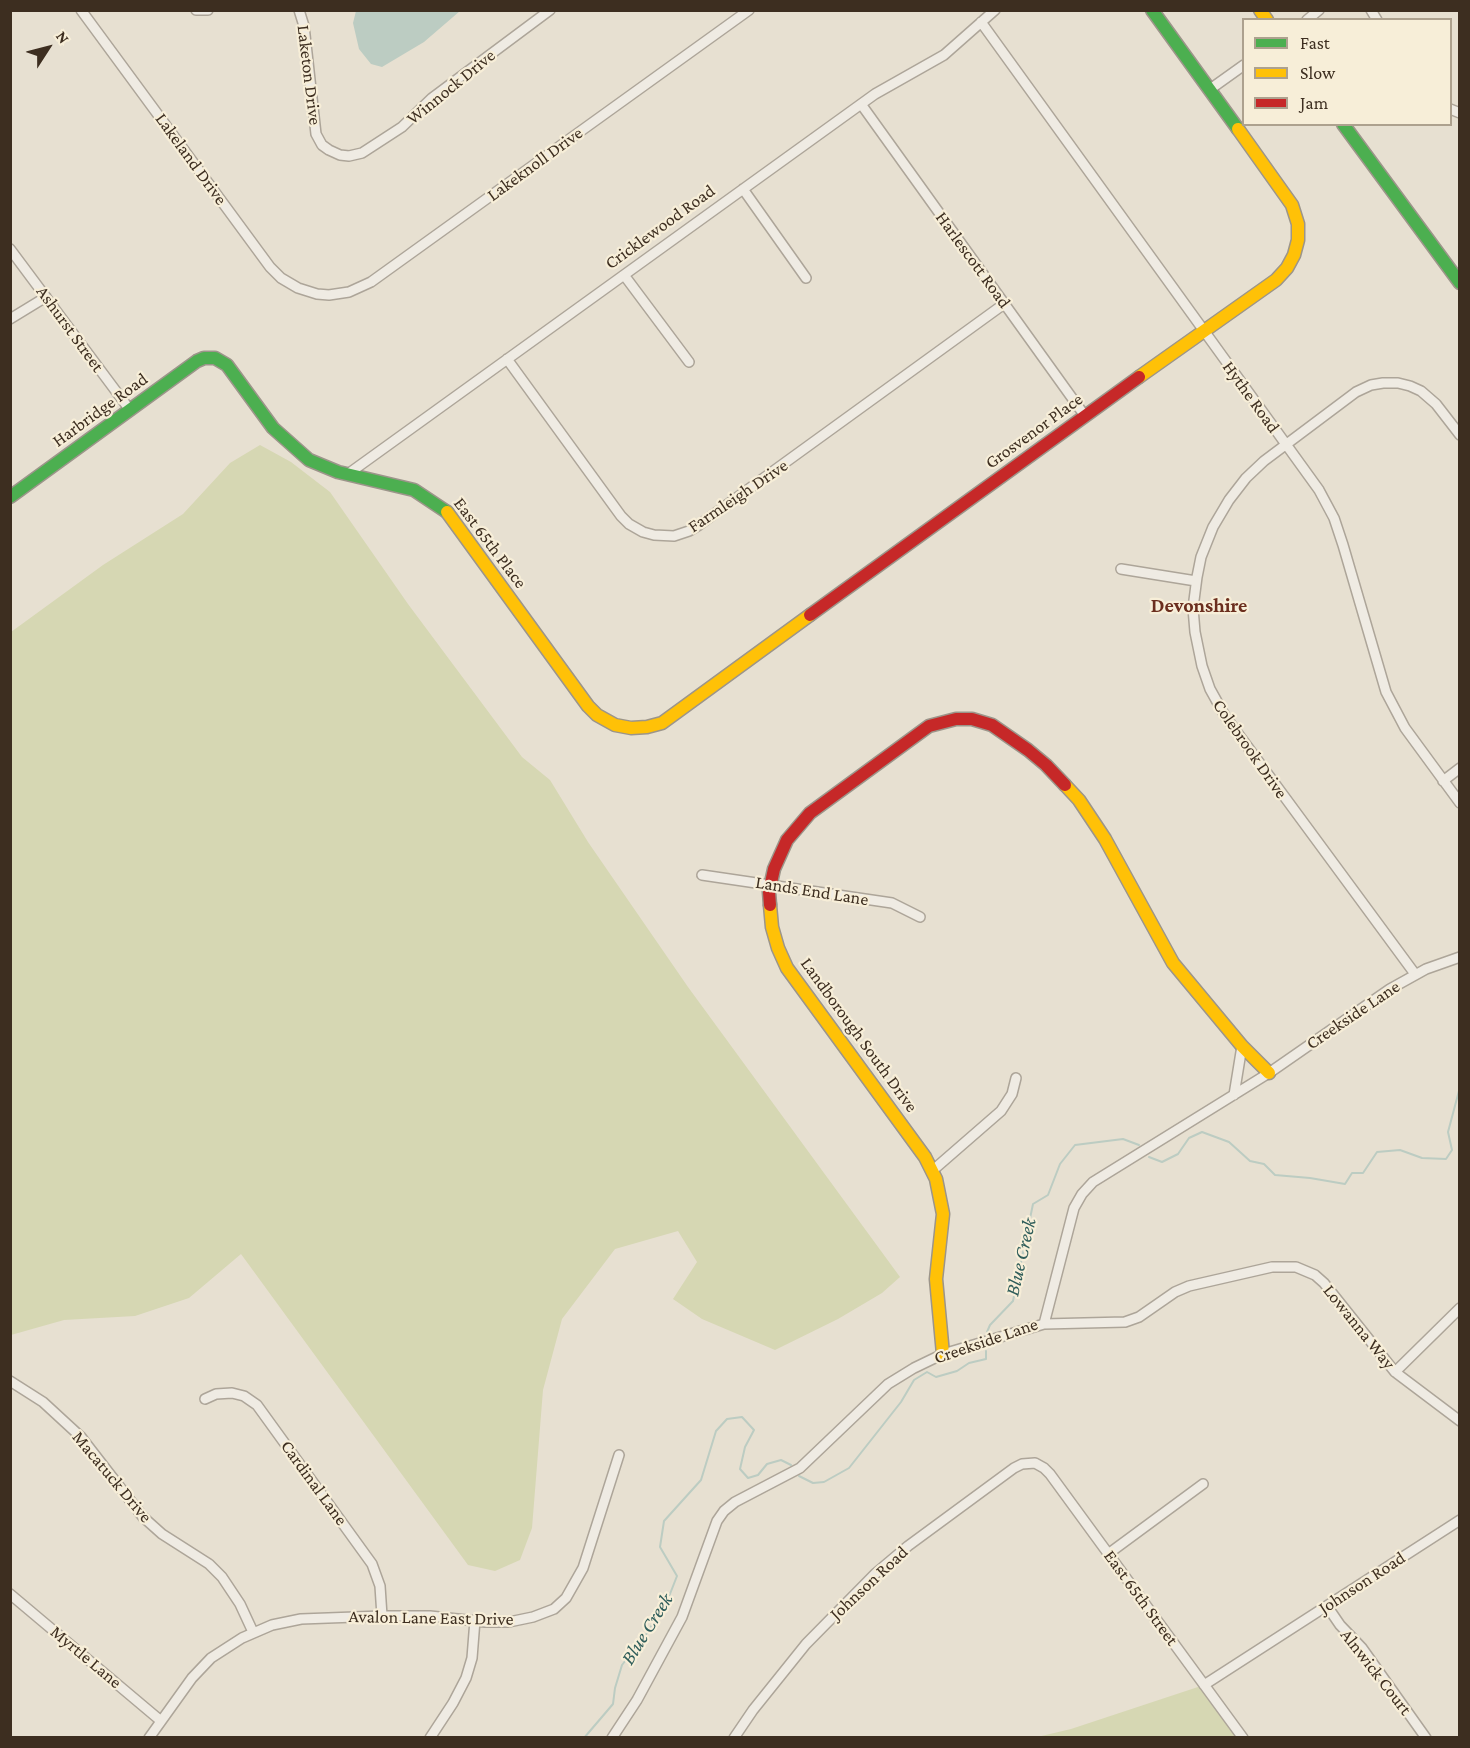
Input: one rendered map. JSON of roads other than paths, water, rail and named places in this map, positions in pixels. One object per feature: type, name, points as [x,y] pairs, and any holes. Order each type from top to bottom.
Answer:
[{"type":"street","name":"Lakeland Drive","points":[[81,10],[270,267],[288,282],[313,293]]},
{"type":"street","points":[[196,10],[208,10]]},
{"type":"street","name":"Laketon Drive","points":[[299,10],[304,26],[316,134],[322,145],[329,150],[349,156]]},
{"type":"street","name":"Winnock Drive","points":[[349,156],[365,152],[402,128],[432,98],[550,10]]},
{"type":"street","name":"Lakeknoll Drive","points":[[313,293],[325,295],[345,293],[375,280],[749,10]]},
{"type":"street","name":"Cricklewood Road","points":[[348,474],[861,104],[944,55],[995,10]]},
{"type":"street","points":[[1152,10],[1209,90],[1242,66]]},
{"type":"street","name":"Hythe Road","points":[[981,22],[1319,490],[1337,526],[1386,692],[1405,728],[1460,803]]},
{"type":"street","name":"Grosvenor Place","points":[[627,728],[651,727],[672,717],[1282,274],[1294,255],[1299,231],[1292,205],[1209,90]]},
{"type":"street","name":"Harlescott Road","points":[[861,104],[1085,416]]},
{"type":"street","points":[[1344,126],[1460,283]]},
{"type":"street","points":[[743,189],[806,278]]},
{"type":"street","name":"Ashurst Street","points":[[10,249],[130,410]]},
{"type":"street","points":[[624,275],[689,362]]},
{"type":"street","points":[[10,319],[46,297]]},
{"type":"street","name":"Farmleigh Drive","points":[[507,359],[621,516],[643,532],[654,536],[674,536],[696,528],[1004,304]]},
{"type":"street","name":"Harbridge Road","points":[[10,497],[197,361],[213,358]]},
{"type":"street","name":"East 65th Place","points":[[213,358],[227,365],[262,415],[284,440],[309,460],[332,470],[414,490],[440,506],[453,518],[588,706],[600,717],[627,728]]},
{"type":"street","name":"Colebrook Drive","points":[[1415,974],[1216,703],[1204,674],[1197,647],[1194,616],[1196,580],[1209,535],[1228,500],[1252,472],[1356,392],[1371,385],[1383,383],[1402,384],[1421,391],[1436,404],[1460,435]]},
{"type":"street","points":[[1121,569],[1196,580]]},
{"type":"street","name":"Landborough South Drive","points":[[943,1354],[936,1279],[943,1214],[939,1190],[932,1171],[787,968],[772,927],[770,884],[779,854],[796,827],[816,808],[926,728],[944,720],[956,718],[972,719],[992,725],[1046,765],[1079,800],[1105,839],[1173,963],[1242,1046],[1269,1073]]},
{"type":"street","points":[[1443,781],[1460,768]]},
{"type":"street","name":"Lands End Lane","points":[[702,875],[892,903],[920,917]]},
{"type":"street","name":"Creekside Lane","points":[[612,1737],[637,1700],[682,1617],[717,1521],[724,1511],[735,1502],[800,1468],[888,1384],[914,1368],[943,1354],[1044,1324],[1072,1216],[1085,1190],[1099,1177],[1269,1073],[1382,994],[1415,974],[1460,957]]},
{"type":"street","points":[[1234,1095],[1242,1046]]},
{"type":"street","points":[[932,1171],[1001,1111],[1012,1094],[1016,1078]]},
{"type":"street","name":"Lowanna Way","points":[[1044,1324],[1125,1322],[1139,1317],[1175,1292],[1189,1286],[1272,1267],[1296,1267],[1315,1275],[1324,1283],[1395,1372],[1460,1421]]},
{"type":"street","points":[[1395,1372],[1460,1308]]},
{"type":"street","name":"Macatuck Drive","points":[[10,1381],[43,1402],[81,1437],[149,1523],[209,1563],[222,1577],[240,1604],[253,1632]]},
{"type":"street","name":"Cardinal Lane","points":[[205,1399],[216,1394],[232,1393],[244,1396],[257,1405],[372,1564],[380,1586],[382,1616]]},
{"type":"street","name":"Avalon Lane East Drive","points":[[149,1737],[202,1667],[228,1646],[253,1632],[280,1623],[301,1619],[382,1616],[430,1616],[497,1622],[525,1619],[550,1611],[564,1600],[576,1582],[586,1560],[618,1455]]},
{"type":"street","name":"East 65th Street","points":[[1035,1463],[1050,1474],[1243,1737]]},
{"type":"street","name":"Johnson Road","points":[[734,1737],[806,1644],[876,1573],[908,1546],[1014,1468],[1022,1464],[1035,1463]]},
{"type":"street","points":[[1108,1554],[1203,1484]]},
{"type":"street","name":"Johnson Road","points":[[1204,1685],[1458,1524]]},
{"type":"street","name":"Myrtle Lane","points":[[10,1593],[161,1720]]},
{"type":"street","name":"Alnwick Court","points":[[1327,1606],[1340,1625],[1362,1648],[1426,1737]]},
{"type":"street","points":[[430,1737],[453,1703],[466,1678],[472,1658],[475,1620]]},
{"type":"waterway","name":"Blue Creek","points":[[1149,1157],[1162,1162],[1178,1154],[1189,1138],[1202,1132],[1229,1142],[1250,1161],[1264,1164],[1275,1175],[1345,1184],[1352,1173],[1363,1173],[1377,1152],[1400,1150],[1422,1158],[1446,1159],[1452,1150],[1448,1132],[1460,1087]]},
{"type":"waterway","name":"Blue Creek","points":[[987,1332],[990,1325],[1013,1301],[1033,1204],[1048,1195],[1060,1164],[1075,1145],[1123,1139],[1139,1145]]},
{"type":"waterway","name":"Blue Creek","points":[[799,1476],[813,1483],[824,1482],[849,1468],[901,1402],[914,1380],[927,1372],[936,1377],[957,1371],[969,1363],[986,1359],[986,1351]]},
{"type":"waterway","name":"Blue Creek","points":[[584,1738],[613,1704],[622,1665],[647,1633],[668,1599],[677,1576],[660,1547],[664,1521],[701,1480],[716,1431],[727,1419],[742,1417],[754,1430],[745,1447],[740,1469],[748,1478],[758,1475],[767,1464],[781,1460],[791,1465]]},
{"type":"district","name":"Devonshire","points":[[1199,606]]}]
